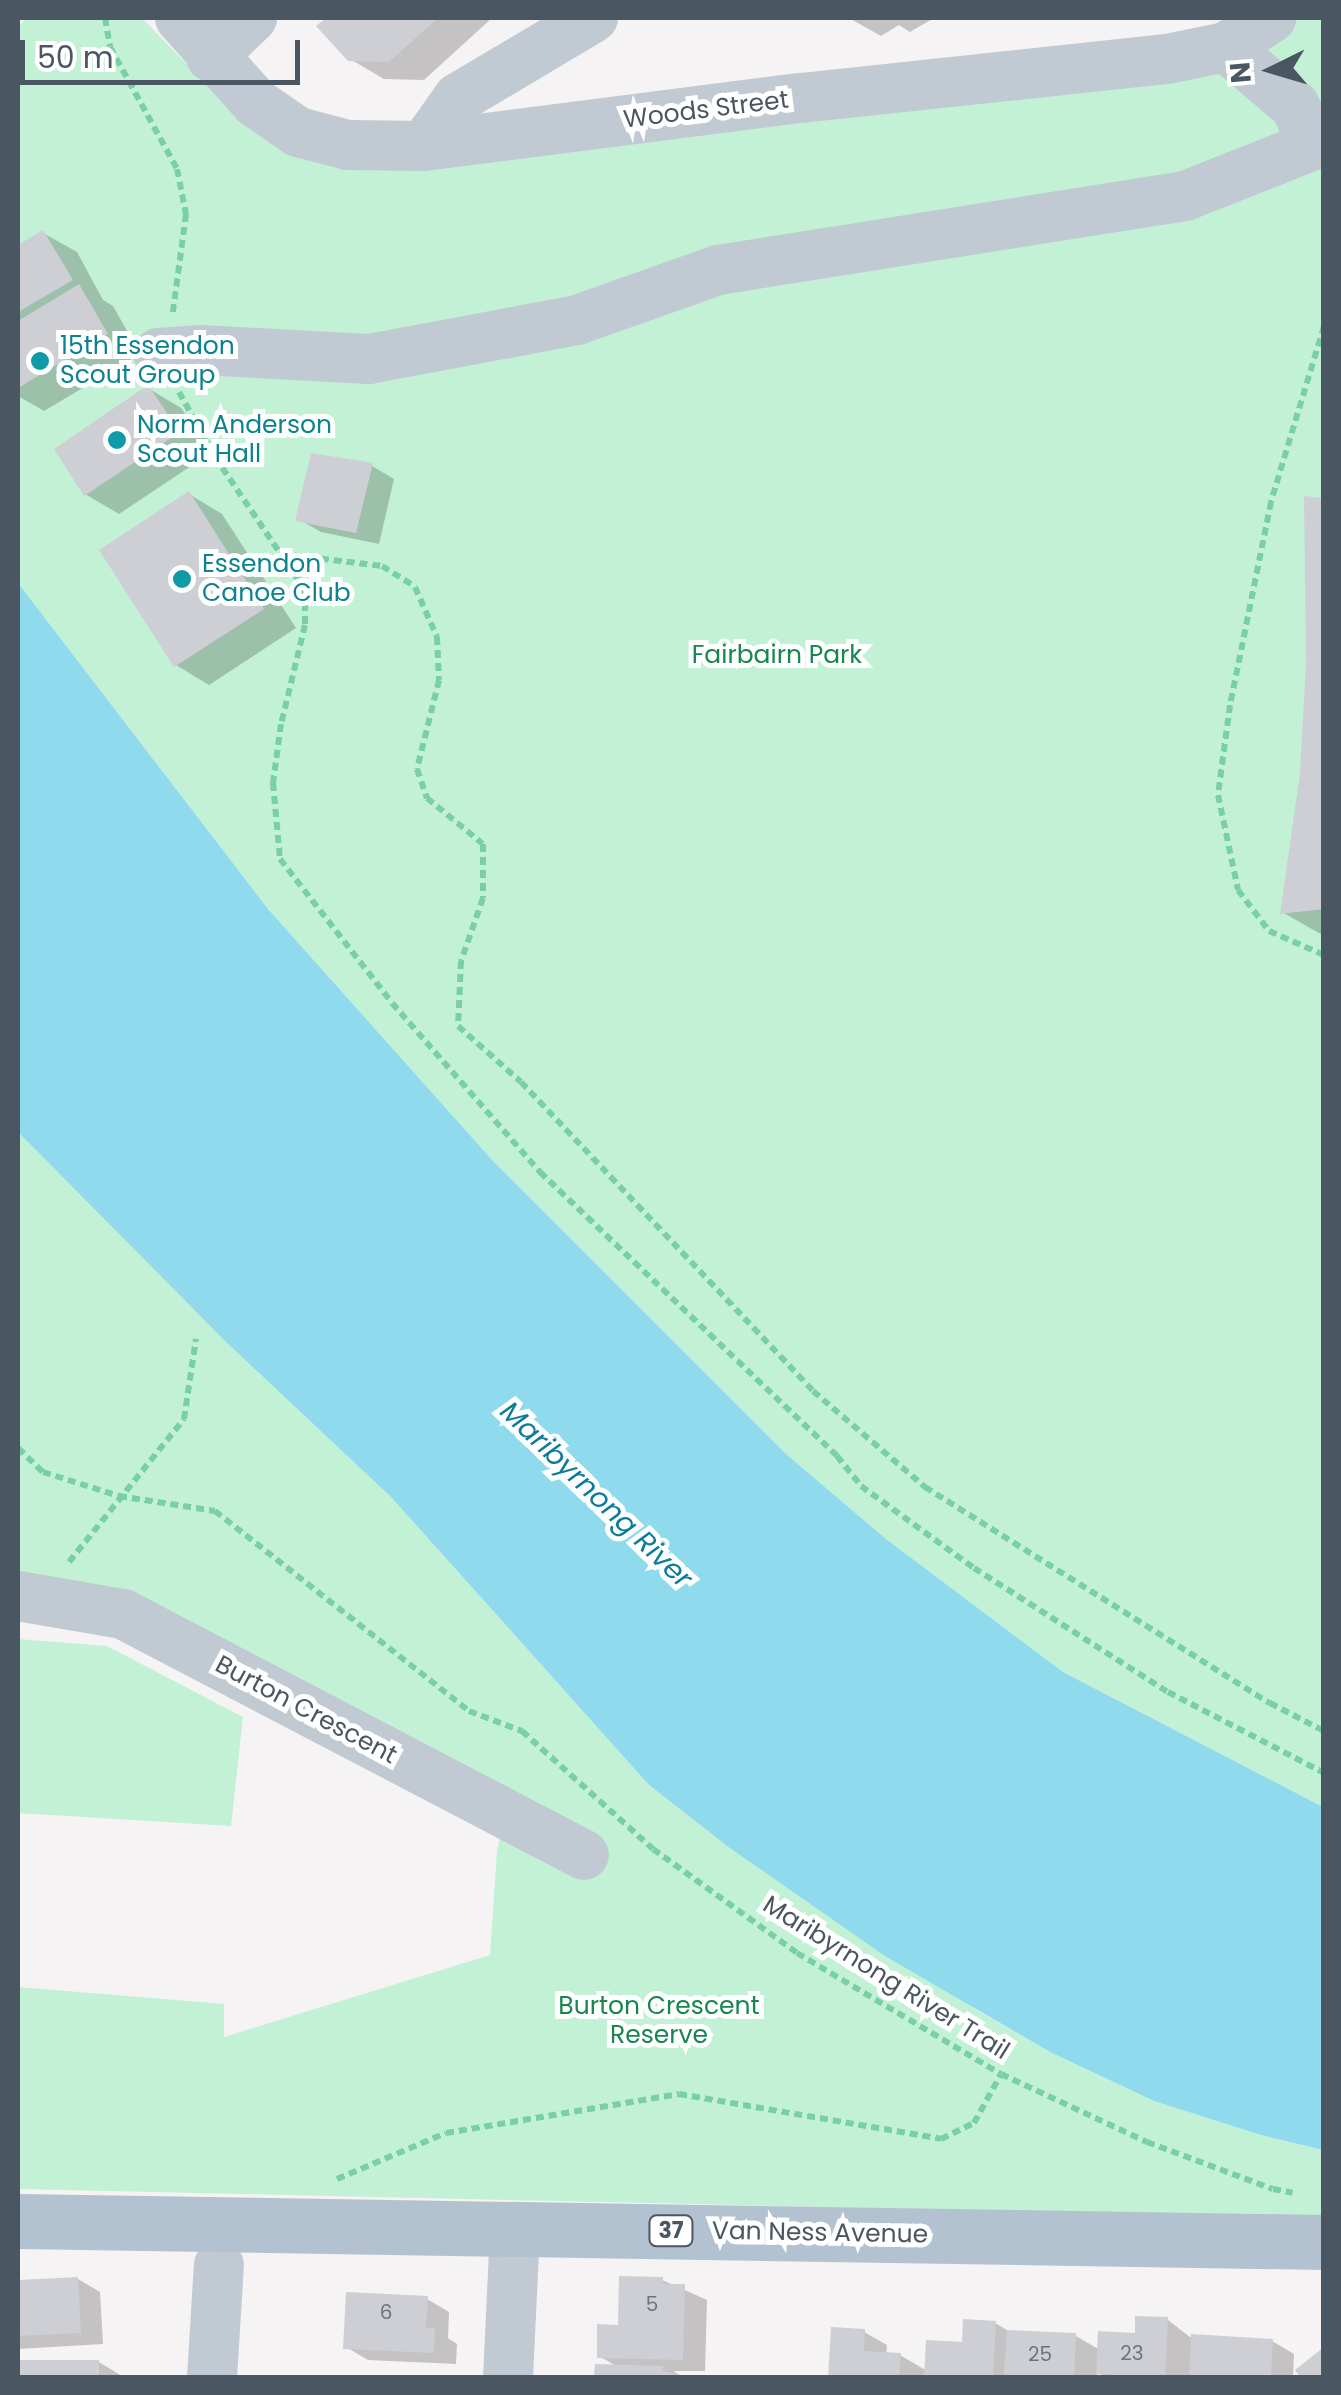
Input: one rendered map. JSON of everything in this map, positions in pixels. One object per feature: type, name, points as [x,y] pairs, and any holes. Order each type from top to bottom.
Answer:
[{"type":"main road","name":"Van Ness Avenue","points":[[18,2220],[515,2228],[1315,2218]]},
{"type":"street","name":"Woods Street","points":[[180,18],[211,58],[256,103],[298,132],[348,145],[424,146],[802,98],[1167,60],[1226,48],[1271,18]]},
{"type":"street","points":[[211,58],[252,18]]},
{"type":"street","points":[[424,146],[458,98],[593,18]]},
{"type":"street","points":[[158,353],[200,350],[369,359],[577,320],[718,270],[1185,196],[1314,145],[1294,106],[1226,48]]},
{"type":"street","name":"Burton Crescent","points":[[30,1598],[123,1614],[584,1856]]},
{"type":"street","points":[[508,2378],[515,2228]]},
{"type":"street","points":[[212,2378],[219,2265]]},
{"type":"path","points":[[105,18],[110,47],[176,169],[186,214],[175,304],[158,353],[215,457],[304,590],[305,625],[281,724],[273,783],[280,859],[392,1003],[540,1172],[837,1456],[861,1486],[974,1568],[1168,1692],[1324,1772]]},
{"type":"path","points":[[1324,326],[1270,502],[1230,706],[1218,795],[1238,890],[1269,931],[1324,954]]},
{"type":"path","points":[[281,554],[382,566],[415,586],[437,636],[438,680],[417,769],[427,798],[484,844],[482,898],[461,961],[458,1026],[521,1082],[813,1391],[925,1487],[1270,1703],[1324,1731]]},
{"type":"path","points":[[30,1598],[184,1419],[196,1340]]},
{"type":"path","name":"Maribyrnong River Trail","points":[[18,1448],[43,1472],[119,1496],[215,1511],[469,1711],[522,1731],[653,1849],[797,1953],[1001,2074],[1147,2142],[1273,2190],[1315,2218]]},
{"type":"path","points":[[320,2186],[446,2133],[679,2094],[941,2139],[974,2124],[1001,2074]]},
{"type":"green space","name":"Fairbairn Park","points":[[27,18],[142,18],[249,128],[292,146],[1186,55],[1262,18],[1323,18],[1323,1807],[1063,1672],[886,1539],[786,1454],[493,1161],[268,909],[18,583],[18,26]]},
{"type":"green space","name":"Burton Crescent Reserve","points":[[18,1132],[226,1342],[391,1497],[649,1785],[727,1846],[978,2011],[1050,2052],[1154,2101],[1323,2150],[1323,2218],[18,2189],[18,1987],[224,2004],[224,2037],[490,1955],[497,1851],[509,1796],[18,1575]]},
{"type":"green space","points":[[18,1639],[107,1646],[243,1717],[231,1826],[18,1813]]},
{"type":"water","name":"Maribyrnong River","points":[[18,583],[268,909],[493,1161],[786,1454],[886,1539],[1063,1672],[1323,1807],[1323,2150],[1154,2101],[1050,2052],[885,1956],[727,1846],[649,1785],[391,1497],[226,1342],[18,1132]]},
{"type":"building","points":[[326,18],[438,18],[389,62],[348,61],[316,26]]},
{"type":"building","name":"15th Essendon Scout Group","points":[[43,230],[73,280],[18,312],[18,245]]},
{"type":"building","name":"15th Essendon Scout Group","points":[[79,284],[108,334],[18,388],[18,321]]},
{"type":"building","name":"Norm Anderson Scout Hall","points":[[148,385],[180,432],[84,496],[54,449]]},
{"type":"building","points":[[311,453],[373,463],[356,533],[295,521]]},
{"type":"building","name":"Essendon Canoe Club","points":[[189,491],[264,609],[174,667],[99,550]]},
{"type":"building","points":[[1304,496],[1324,498],[1324,909],[1280,914],[1300,773],[1306,662]]},
{"type":"building","points":[[619,2276],[663,2277],[663,2284],[685,2284],[683,2360],[597,2358],[597,2324],[618,2325]]},
{"type":"building","points":[[78,2277],[81,2333],[18,2336],[18,2280]]},
{"type":"building","points":[[346,2292],[428,2296],[426,2328],[435,2328],[434,2353],[343,2349]]},
{"type":"building","points":[[1135,2316],[1168,2317],[1165,2378],[1096,2374],[1098,2331],[1135,2333]]},
{"type":"building","points":[[963,2319],[996,2321],[993,2378],[924,2378],[926,2340],[962,2342]]},
{"type":"building","points":[[831,2327],[865,2329],[864,2351],[901,2353],[899,2378],[828,2378]]},
{"type":"building","points":[[1007,2330],[1076,2333],[1074,2378],[1004,2375]]},
{"type":"building","points":[[1191,2334],[1273,2339],[1271,2378],[1189,2378]]},
{"type":"building","points":[[1324,2347],[1324,2378],[1301,2378],[1295,2370]]},
{"type":"building","points":[[18,2360],[99,2360],[99,2378],[18,2378]]},
{"type":"building","points":[[595,2364],[663,2366],[663,2371],[692,2378],[594,2378]]},
{"type":"place","name":"15th Essendon Scout Group","points":[[40,361]]},
{"type":"place","name":"Norm Anderson Scout Hall","points":[[117,440]]},
{"type":"place","name":"Essendon Canoe Club","points":[[182,579]]}]
